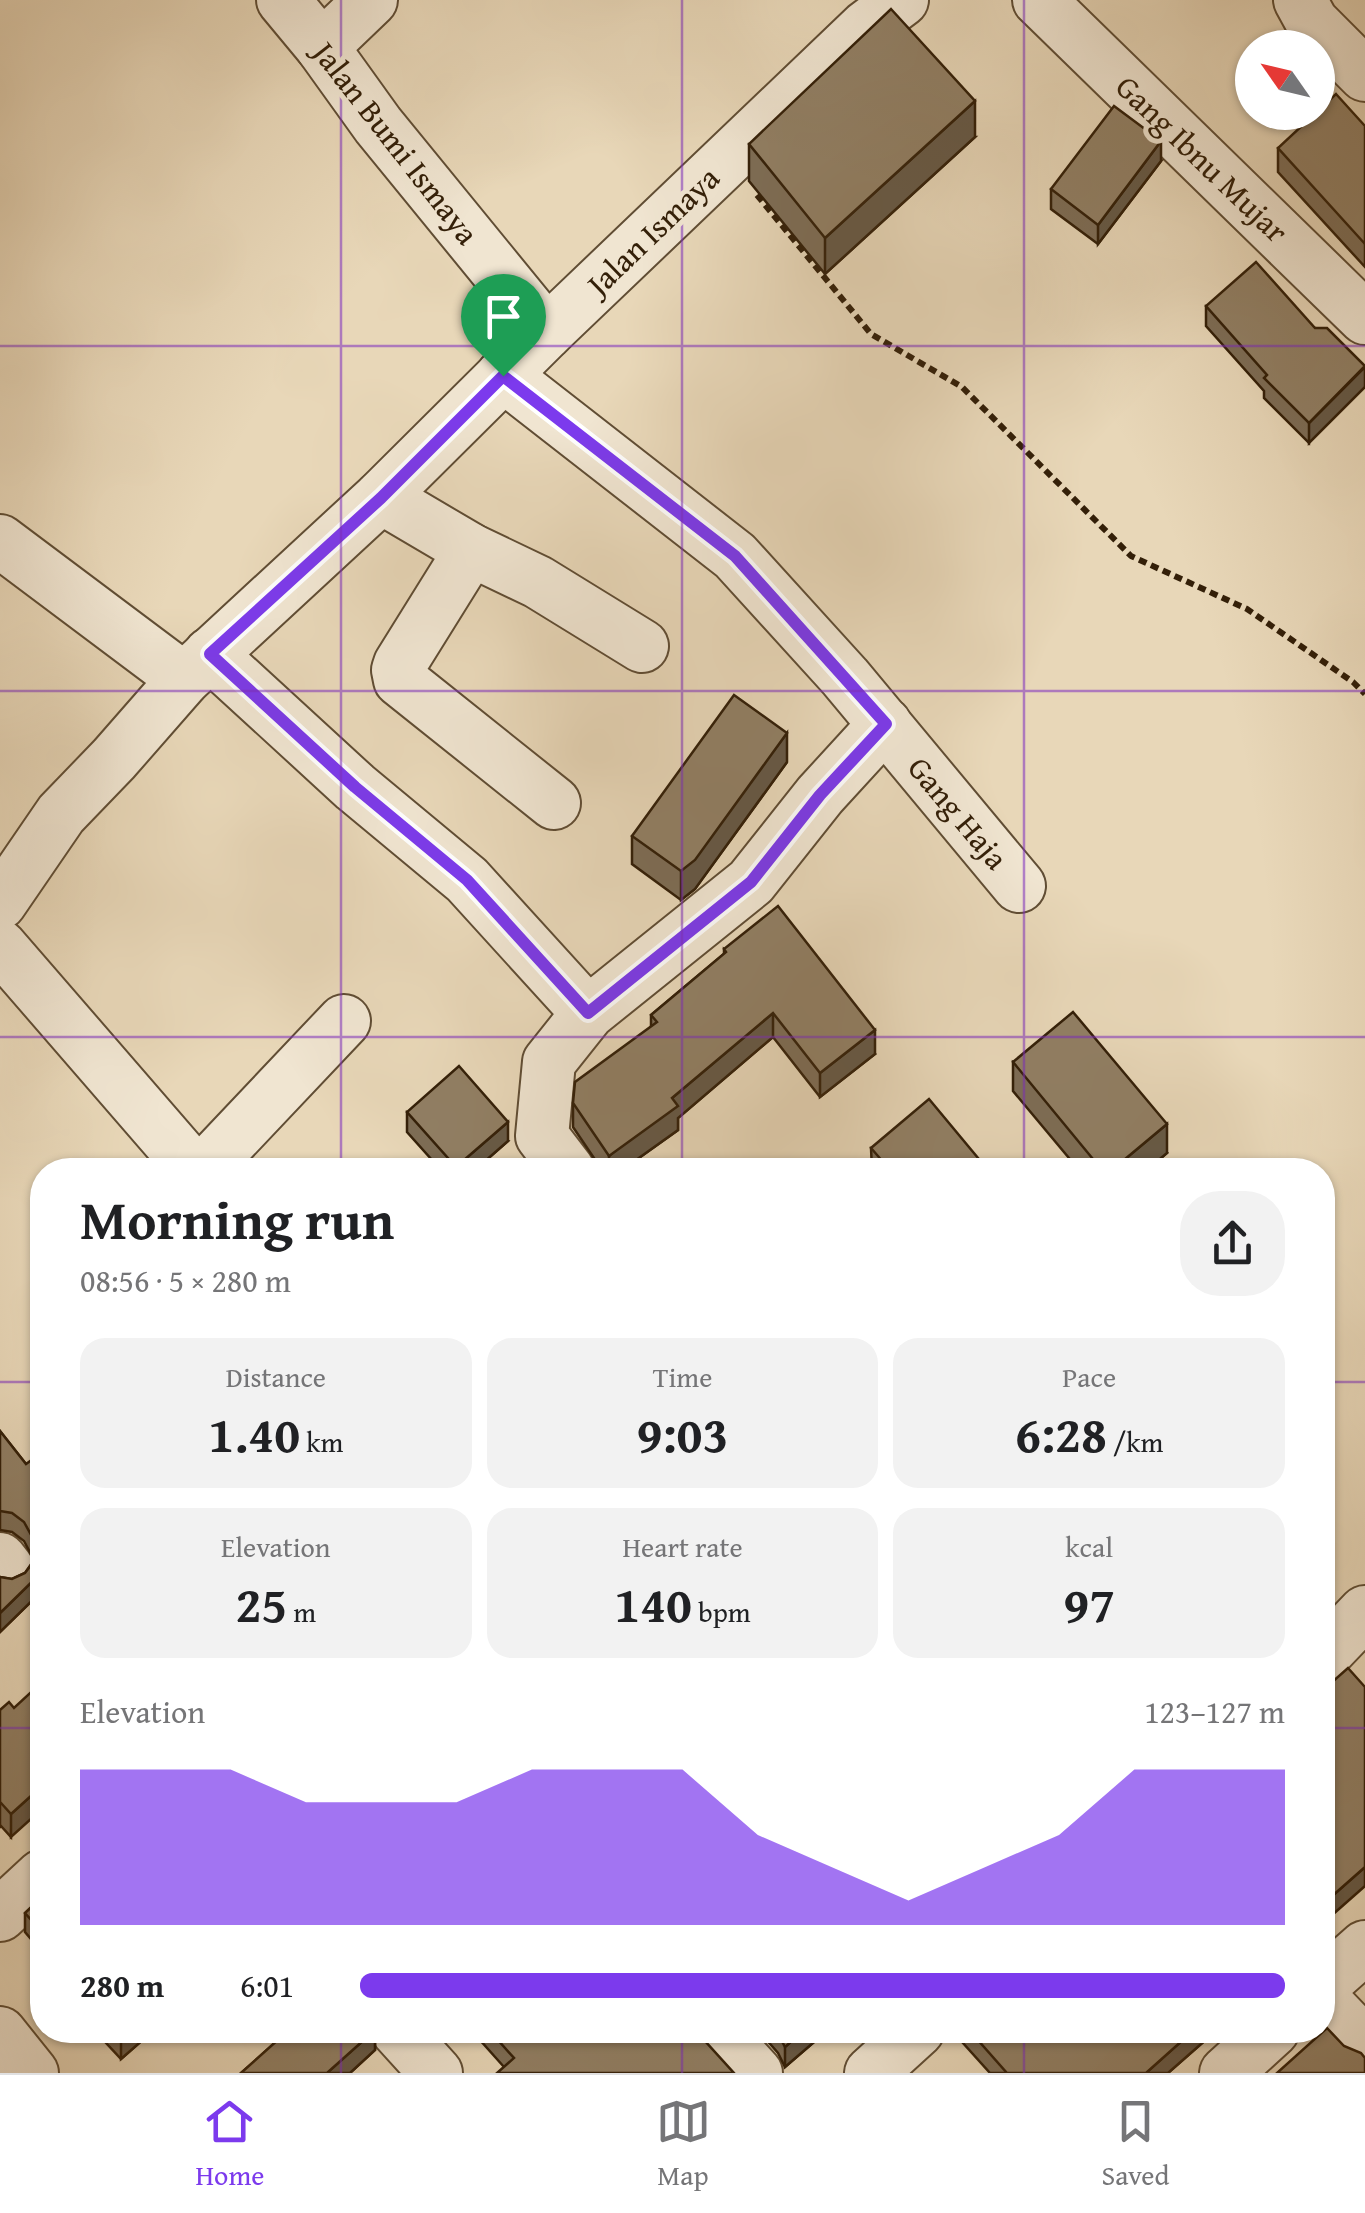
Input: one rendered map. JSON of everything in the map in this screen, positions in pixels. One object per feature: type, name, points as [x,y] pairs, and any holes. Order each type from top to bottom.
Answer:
[{"type":"street","name":"Jalan Bumi Ismaya","points":[[282,0],[322,47],[378,126],[547,332]]},
{"type":"street","points":[[322,47],[372,0]]},
{"type":"street","name":"Gang Ibnu Mujar","points":[[1039,0],[1365,318]]},
{"type":"street","points":[[1300,0],[1312,22],[1365,75]]},
{"type":"street","name":"Jalan Ismaya","points":[[0,903],[61,814],[197,666],[381,498],[728,159],[869,9]]},
{"type":"street","name":"Gang Haja","points":[[503,376],[735,556],[886,724],[1019,886]]},
{"type":"street","points":[[381,498],[471,550],[538,582],[642,646]]},
{"type":"street","points":[[0,541],[197,666],[355,787],[467,880],[588,1013]]},
{"type":"street","points":[[471,550],[400,664],[400,680],[554,803]]},
{"type":"street","points":[[559,1158],[542,1136],[549,1062],[588,1013],[751,882],[820,795],[886,724]]},
{"type":"street","points":[[0,946],[184,1158]]},
{"type":"street","points":[[214,1158],[344,1020]]},
{"type":"street","points":[[1335,1643],[1365,1612]]},
{"type":"street","points":[[0,1915],[30,1887]]},
{"type":"street","points":[[1335,1973],[1365,1946]]},
{"type":"street","points":[[1335,2013],[1365,2044]]},
{"type":"street","points":[[0,2033],[32,2073]]},
{"type":"street","points":[[408,2043],[436,2073]]},
{"type":"street","points":[[729,2043],[756,2073]]},
{"type":"street","points":[[871,2073],[904,2043]]},
{"type":"street","points":[[1226,2073],[1259,2043]]},
{"type":"path","points":[[728,159],[871,334],[962,388],[1131,556],[1247,608],[1365,694]]},
{"type":"building","points":[[891,9],[975,101],[825,238],[749,144]]},
{"type":"building","points":[[1335,95],[1365,126],[1365,244],[1278,148],[1297,130],[1335,130]]},
{"type":"building","points":[[1114,106],[1161,141],[1098,225],[1051,189]]},
{"type":"building","points":[[1256,262],[1315,328],[1327,328],[1365,366],[1309,423],[1264,378],[1267,375],[1206,306]]},
{"type":"building","points":[[734,695],[787,733],[695,860],[681,871],[632,836]]},
{"type":"building","points":[[778,906],[875,1030],[820,1073],[773,1013],[672,1098],[678,1106],[609,1156],[573,1103],[575,1082],[657,1022],[651,1015]]},
{"type":"building","points":[[1073,1012],[1167,1124],[1126,1158],[1092,1158],[1013,1062]]},
{"type":"building","points":[[459,1066],[508,1122],[466,1158],[448,1158],[407,1112]]},
{"type":"building","points":[[929,1099],[978,1158],[880,1158],[871,1148]]},
{"type":"building","points":[[0,1431],[26,1464],[30,1461],[30,1533],[12,1513],[0,1511]]},
{"type":"building","points":[[30,1566],[30,1584],[0,1613],[0,1577],[12,1579]]},
{"type":"building","points":[[1348,1668],[1365,1687],[1365,1867],[1335,1894],[1335,1680]]},
{"type":"building","points":[[30,1693],[30,1797],[11,1814],[0,1804],[0,1710],[9,1702],[14,1708]]},
{"type":"building","points":[[1335,2036],[1365,2058],[1365,2073],[1277,2073],[1310,2043],[1335,2043]]},
{"type":"building","points":[[274,2043],[360,2043],[327,2073],[241,2073]]},
{"type":"building","points":[[501,2043],[707,2043],[734,2073],[497,2073],[514,2058]]},
{"type":"building","points":[[980,2043],[1179,2043],[1146,2073],[1007,2073]]},
{"type":"route","points":[[503,376],[735,556],[886,724],[820,795],[751,882],[588,1013],[467,880],[355,787],[210,654],[381,498],[503,376]]}]
